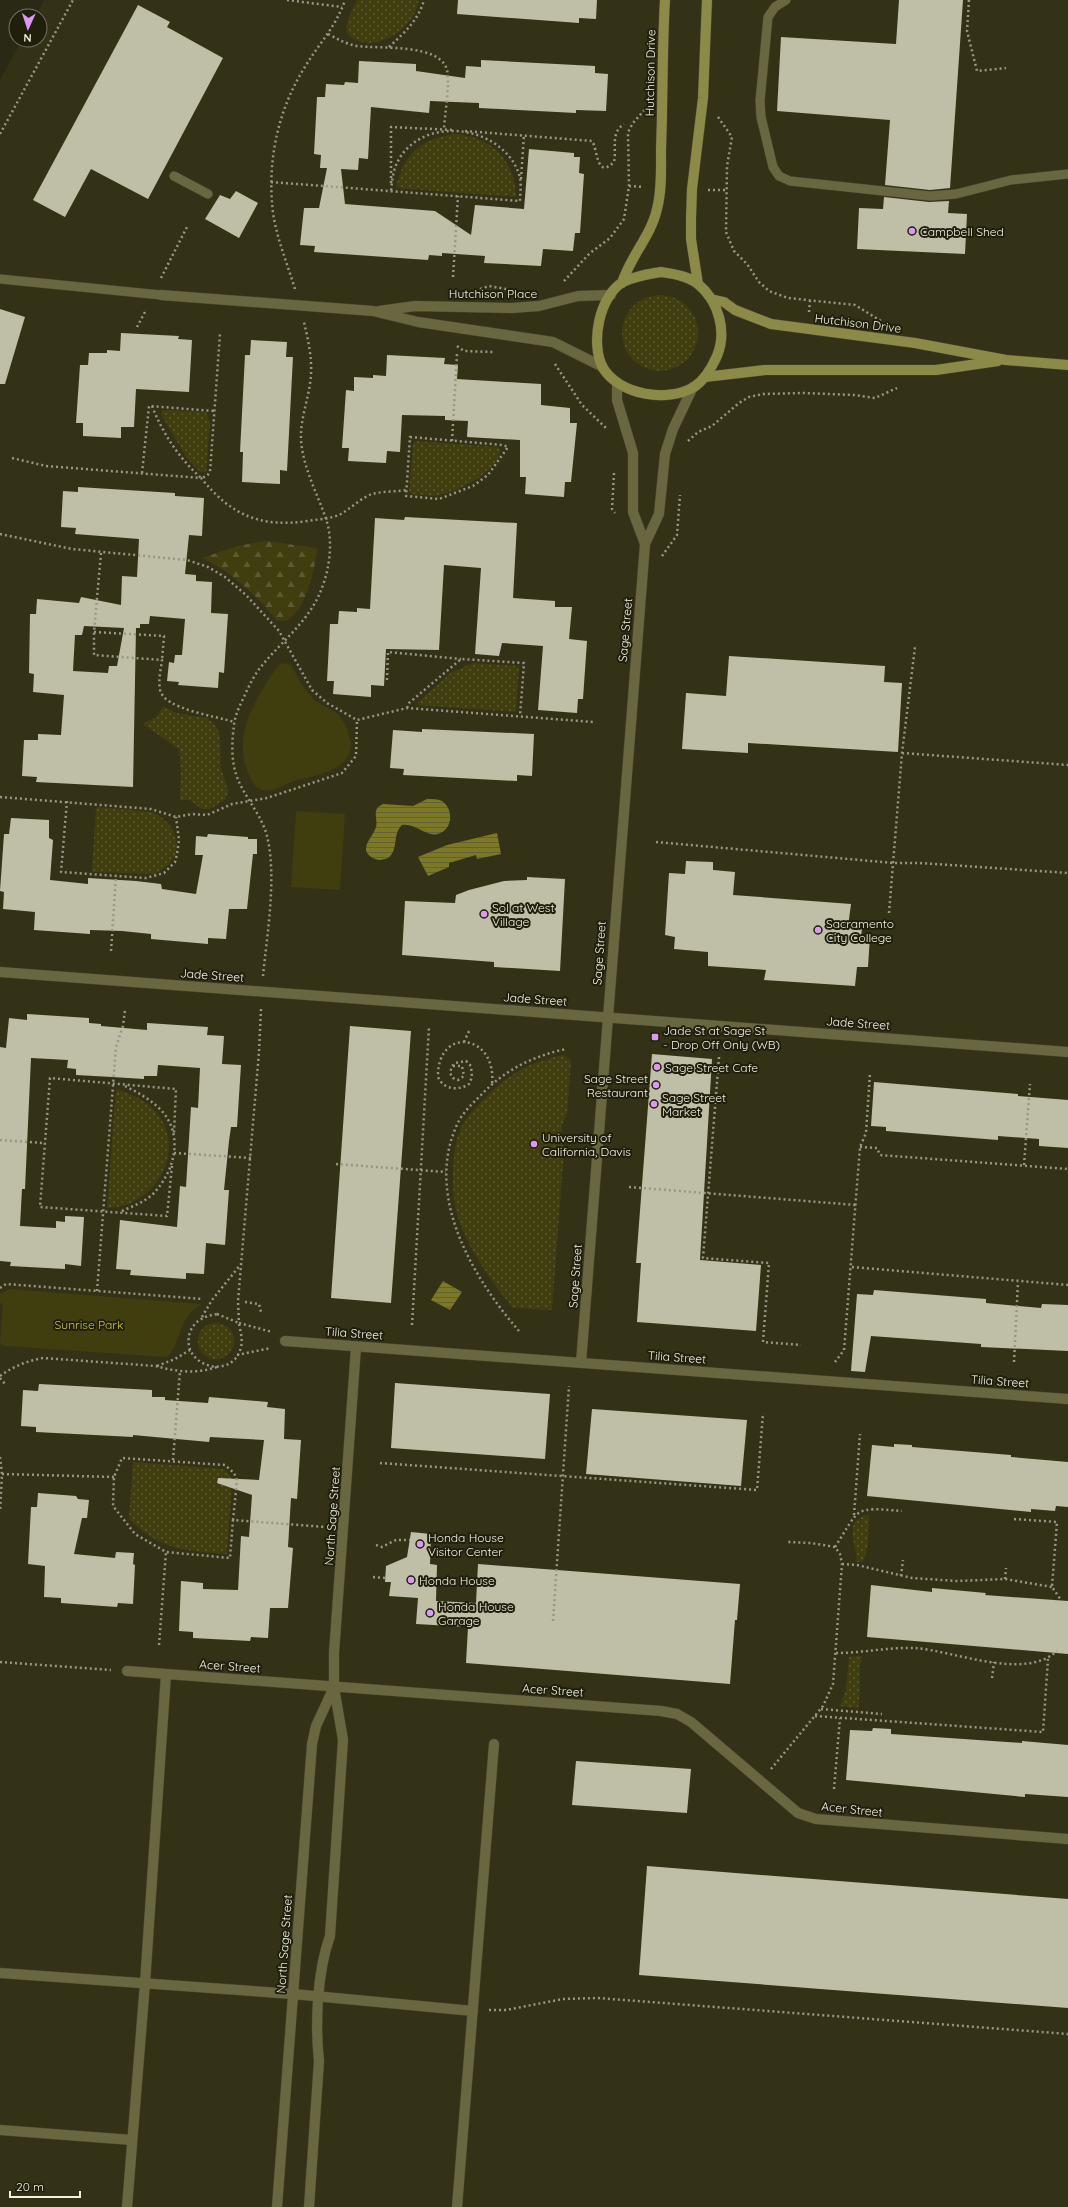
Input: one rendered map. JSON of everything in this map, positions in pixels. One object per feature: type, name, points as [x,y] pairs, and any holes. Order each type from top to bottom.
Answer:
[{"type":"street","name":"Hutchison Drive","points":[[622,283],[626,271],[652,227],[658,209],[663,97],[662,49],[665,0]]},
{"type":"street","points":[[698,284],[691,239],[691,219],[692,190],[703,98],[707,0]]},
{"type":"street","points":[[661,272],[681,276],[698,284],[711,299],[719,315],[721,332],[720,349],[714,364],[705,377],[693,387],[671,394],[654,395],[636,391],[617,382],[603,367],[598,346],[598,331],[601,313],[611,295],[622,283],[644,274],[661,272]]},
{"type":"street","name":"Hutchison Place","points":[[157,295],[374,311],[418,322],[553,342],[603,367]]},
{"type":"street","name":"Hutchison Place","points":[[374,311],[415,306],[512,308],[539,306],[578,296],[611,295]]},
{"type":"street","name":"Hutchison Drive","points":[[711,299],[724,302],[735,310],[771,324],[915,343],[1006,360],[1068,365]]},
{"type":"street","name":"Hutchison Drive","points":[[705,377],[765,370],[936,370],[1006,360]]},
{"type":"street","name":"Sage Street","points":[[617,382],[617,400],[633,454],[633,512],[645,544]]},
{"type":"street","name":"Sage Street","points":[[581,1363],[645,544],[659,514],[665,454],[673,429],[693,387]]},
{"type":"street","name":"Jade Street","points":[[0,972],[1068,1052]]},
{"type":"street","name":"Tilia Street","points":[[285,1341],[1068,1400]]},
{"type":"street","name":"North Sage Street","points":[[308,2207],[319,2061],[317,2038],[322,1958],[330,1936],[343,1740],[334,1687],[334,1653],[356,1347]]},
{"type":"street","name":"Acer Street","points":[[127,1671],[666,1712],[677,1714],[691,1722],[798,1813],[816,1819],[1068,1839]]},
{"type":"street","points":[[127,2207],[145,1983],[166,1674]]},
{"type":"street","name":"North Sage Street","points":[[277,2207],[312,1744],[316,1726],[334,1687]]},
{"type":"street","points":[[457,2207],[494,1744]]},
{"type":"street","points":[[0,1973],[320,1996],[473,2011]]},
{"type":"street","points":[[0,2130],[132,2140]]},
{"type":"lane","points":[[786,0],[775,7],[768,17],[760,102],[761,117],[773,167],[779,176],[790,181],[930,196],[956,194],[1011,180],[1068,174]]},
{"type":"lane","points":[[174,176],[208,194]]},
{"type":"lane","points":[[0,279],[157,295]]},
{"type":"path","points":[[0,134],[73,0]]},
{"type":"path","points":[[287,0],[342,7]]},
{"type":"path","points":[[5,1384],[0,1377],[16,1366],[43,1358],[156,1366],[180,1371],[204,1372],[229,1363],[237,1355],[242,1340],[238,1302],[259,1052],[261,992],[270,865],[266,835],[236,773],[232,745],[234,722],[250,685],[260,668],[305,619],[317,600],[326,577],[330,552],[326,518],[303,454],[302,421],[309,389],[311,360],[300,306],[279,238],[274,213],[271,182],[272,160],[282,111],[303,69],[328,34],[345,0]]},
{"type":"path","points":[[388,48],[414,23],[421,12],[424,0]]},
{"type":"path","points":[[969,0],[967,31],[977,71],[1006,68]]},
{"type":"path","points":[[328,34],[349,44],[433,54],[441,59],[446,65],[448,72],[444,128]]},
{"type":"path","points":[[391,191],[391,127],[444,128],[592,141],[596,146],[597,160],[599,164],[604,167],[610,166],[614,162],[614,135],[617,129],[624,124]]},
{"type":"path","points":[[391,191],[397,162],[412,145],[435,134],[459,130],[486,138],[497,144],[519,173],[521,182]]},
{"type":"path","points":[[559,282],[565,280],[590,253],[610,238],[624,219],[629,186],[628,132]]},
{"type":"path","points":[[271,182],[520,201],[524,136]]},
{"type":"path","points":[[732,137],[726,190],[726,232],[728,240],[734,251],[747,264],[758,282],[769,291],[788,298],[855,305],[868,312]]},
{"type":"path","points":[[453,277],[458,196]]},
{"type":"path","points":[[138,327],[157,295],[188,224]]},
{"type":"path","points":[[489,286],[508,290]]},
{"type":"path","points":[[12,458],[46,466],[142,472],[201,478],[207,476],[210,472],[220,334]]},
{"type":"path","points":[[464,351],[501,352]]},
{"type":"path","points":[[452,441],[457,354]]},
{"type":"path","points":[[553,362],[562,372],[582,405],[607,429]]},
{"type":"path","points":[[686,446],[690,438],[698,432],[712,426],[739,403],[749,397],[763,394],[804,393],[847,394],[875,398]]},
{"type":"path","points":[[142,472],[149,406],[214,411]]},
{"type":"path","points":[[152,406],[173,447],[184,463],[201,478],[216,496],[232,509],[251,517],[271,522],[290,524],[326,518],[340,514],[372,494],[406,490]]},
{"type":"path","points":[[410,437],[503,445],[508,447],[488,475],[473,486],[439,499],[406,496],[406,490],[410,437]]},
{"type":"path","points":[[612,509],[614,468]]},
{"type":"path","points":[[677,535],[680,487]]},
{"type":"path","points":[[0,534],[101,553],[187,560],[208,567],[225,577],[246,595],[279,631],[312,690],[327,703],[357,720],[407,708],[594,722]]},
{"type":"path","points":[[101,553],[94,632],[94,655],[162,660]]},
{"type":"path","points":[[94,632],[164,636],[160,689],[163,698],[182,708],[234,722]]},
{"type":"path","points":[[889,914],[902,753],[915,647]]},
{"type":"path","points":[[387,680],[388,652],[524,663],[520,716]]},
{"type":"path","points":[[407,708],[409,703],[461,659]]},
{"type":"path","points":[[0,797],[67,801],[151,809],[176,817],[192,814],[207,815],[232,804],[250,802],[342,773],[356,756],[357,720]]},
{"type":"path","points":[[902,753],[1068,765]]},
{"type":"path","points":[[67,801],[61,872],[146,878],[164,873],[170,868],[178,854],[179,840],[176,817]]},
{"type":"path","points":[[656,842],[894,863],[920,863],[1068,873]]},
{"type":"path","points":[[111,951],[116,876]]},
{"type":"path","points":[[97,1291],[116,1047],[123,1026],[125,1010]]},
{"type":"path","points":[[412,1325],[429,1026]]},
{"type":"path","points":[[464,1042],[470,1029]]},
{"type":"path","points":[[453,1066],[462,1066],[464,1076],[461,1079],[453,1078],[450,1074],[453,1066],[461,1060],[466,1061],[471,1066],[472,1077],[469,1084],[464,1087],[451,1088],[445,1085],[438,1077],[438,1068],[443,1052],[452,1044],[464,1042],[479,1046],[489,1057],[493,1070],[492,1084]]},
{"type":"path","points":[[519,1331],[497,1306],[458,1236],[453,1222],[446,1172],[450,1144],[456,1126],[466,1110],[492,1084],[529,1060],[545,1053],[566,1049]]},
{"type":"path","points":[[719,1057],[703,1258],[769,1263],[763,1342],[801,1345]]},
{"type":"path","points":[[835,1362],[844,1350],[852,1267],[860,1147],[866,1133],[870,1073]]},
{"type":"path","points":[[50,1078],[121,1084],[176,1089],[174,1153],[167,1216],[40,1207],[43,1142],[50,1078]]},
{"type":"path","points":[[121,1084],[150,1100],[170,1123],[174,1133]]},
{"type":"path","points":[[1024,1166],[1030,1084]]},
{"type":"path","points":[[0,1140],[43,1142]]},
{"type":"path","points":[[860,1147],[877,1148],[880,1155],[1068,1169]]},
{"type":"path","points":[[174,1153],[251,1158]]},
{"type":"path","points":[[336,1164],[446,1172]]},
{"type":"path","points":[[121,1212],[140,1203],[153,1193],[172,1166]]},
{"type":"path","points":[[628,1187],[856,1205]]},
{"type":"path","points":[[217,1367],[201,1363],[190,1350],[189,1342],[192,1328],[202,1318],[217,1294],[241,1264]]},
{"type":"path","points":[[852,1267],[1068,1285]]},
{"type":"path","points":[[1014,1362],[1018,1282]]},
{"type":"path","points":[[0,1288],[6,1284],[203,1299]]},
{"type":"path","points":[[245,1302],[259,1304],[261,1312]]},
{"type":"path","points":[[202,1318],[217,1314],[240,1323],[269,1330],[285,1341]]},
{"type":"path","points":[[237,1355],[252,1350],[268,1349],[285,1341]]},
{"type":"path","points":[[156,1366],[176,1359],[190,1350]]},
{"type":"path","points":[[173,1460],[180,1371]]},
{"type":"path","points":[[553,1621],[569,1386]]},
{"type":"path","points":[[380,1464],[757,1490],[764,1413]]},
{"type":"path","points":[[835,1547],[854,1516],[860,1434]]},
{"type":"path","points":[[0,1457],[2,1474],[0,1512]]},
{"type":"path","points":[[122,1458],[173,1460],[225,1465],[234,1473],[237,1480],[230,1558],[166,1552],[135,1534],[124,1523],[113,1506],[114,1477],[122,1458]]},
{"type":"path","points":[[2,1474],[114,1477]]},
{"type":"path","points":[[854,1516],[866,1509],[902,1512]]},
{"type":"path","points":[[1014,1519],[1057,1522],[1052,1587],[1061,1600]]},
{"type":"path","points":[[233,1520],[344,1529]]},
{"type":"path","points":[[376,1545],[382,1546],[396,1540],[410,1540]]},
{"type":"path","points":[[762,1781],[821,1709],[833,1684],[842,1564],[840,1554],[835,1547],[811,1542],[788,1542]]},
{"type":"path","points":[[159,1645],[166,1552]]},
{"type":"path","points":[[901,1576],[902,1560]]},
{"type":"path","points":[[842,1564],[872,1568],[901,1576],[939,1580],[1005,1579],[1052,1587]]},
{"type":"path","points":[[1005,1579],[1006,1568]]},
{"type":"path","points":[[373,1577],[385,1578]]},
{"type":"path","points":[[836,1653],[914,1648],[994,1662],[1032,1663],[1048,1658],[1057,1651]]},
{"type":"path","points":[[815,1716],[1043,1732],[1048,1658]]},
{"type":"path","points":[[0,1662],[127,1671]]},
{"type":"path","points":[[992,1678],[994,1662]]},
{"type":"path","points":[[821,1709],[882,1714]]},
{"type":"path","points":[[834,1789],[840,1718]]},
{"type":"path","points":[[473,2011],[506,2010],[563,1999],[598,1998],[1068,2034]]},
{"type":"shaded area","name":"University of California, Davis","points":[[44,0],[1068,0],[1068,2207],[0,2207],[0,80],[18,48],[48,48],[48,8],[40,8]]},
{"type":"shaded area","points":[[427,799],[437,799],[442,801],[449,809],[449,824],[443,832],[438,834],[429,834],[412,826],[402,825],[397,833],[393,851],[388,858],[377,860],[368,855],[366,847],[376,827],[376,812],[378,807],[383,804],[413,806]]},
{"type":"shaded area","points":[[497,833],[501,854],[477,859],[476,855],[449,863],[449,867],[428,876],[418,857],[447,845]]},
{"type":"shaded area","points":[[443,1281],[462,1292],[450,1310],[431,1300]]},
{"type":"green space","points":[[357,0],[419,0],[411,19],[396,34],[376,42],[366,43],[349,36],[346,28]]},
{"type":"green space","points":[[457,134],[470,136],[481,140],[500,154],[507,162],[512,173],[516,197],[396,188],[399,176],[404,166],[416,149],[424,143],[434,139]]},
{"type":"green space","points":[[660,295],[674,298],[687,306],[695,319],[698,333],[695,347],[687,360],[674,368],[660,371],[646,368],[633,360],[625,347],[622,333],[625,319],[633,306],[646,298]]},
{"type":"green space","points":[[163,410],[206,412],[210,423],[206,472],[200,472],[186,457],[161,414]]},
{"type":"green space","points":[[417,441],[498,447],[501,450],[498,458],[492,466],[485,473],[467,485],[448,493],[430,496],[412,494],[409,492],[413,444]]},
{"type":"green space","points":[[266,541],[317,548],[315,565],[305,597],[295,614],[289,619],[282,621],[277,621],[252,593],[234,577],[202,558],[237,546]]},
{"type":"green space","points":[[282,663],[291,665],[302,685],[314,700],[338,714],[345,724],[351,742],[350,751],[346,759],[333,769],[275,789],[264,790],[253,784],[244,761],[244,732],[254,704],[278,666]]},
{"type":"green space","points":[[473,663],[519,666],[516,712],[418,705],[418,702],[452,672]]},
{"type":"green space","points":[[164,706],[176,713],[206,718],[213,722],[219,732],[221,768],[228,791],[226,799],[210,809],[202,809],[190,800],[180,800],[181,774],[179,749],[143,724],[156,717]]},
{"type":"green space","points":[[96,807],[152,812],[162,818],[170,825],[175,834],[177,843],[176,852],[172,861],[165,868],[154,874],[92,872]]},
{"type":"green space","points":[[296,811],[345,814],[340,890],[291,887]]},
{"type":"green space","points":[[565,1055],[571,1061],[567,1114],[561,1132],[564,1150],[552,1310],[513,1308],[480,1264],[461,1227],[457,1214],[454,1193],[453,1172],[455,1145],[460,1130],[468,1117],[475,1108],[503,1081],[532,1064]]},
{"type":"green space","points":[[116,1089],[139,1098],[151,1107],[161,1119],[167,1132],[169,1146],[167,1160],[162,1173],[154,1185],[144,1195],[131,1203],[107,1208]]},
{"type":"green space","name":"Sunrise Park","points":[[9,1289],[201,1304],[184,1321],[173,1350],[166,1357],[6,1346],[0,1344],[3,1304],[0,1303],[0,1294]]},
{"type":"green space","points":[[220,1323],[229,1328],[233,1334],[233,1348],[229,1354],[220,1359],[212,1359],[203,1354],[199,1348],[198,1337],[203,1328],[209,1324]]},
{"type":"green space","points":[[133,1462],[223,1469],[230,1475],[232,1483],[227,1554],[185,1550],[174,1547],[152,1537],[141,1530],[129,1519]]},
{"type":"green space","points":[[864,1515],[869,1515],[868,1545],[863,1562],[857,1562],[853,1528],[854,1523]]},
{"type":"green space","points":[[862,1656],[858,1708],[840,1706],[846,1690],[849,1657]]},
{"type":"building","points":[[458,0],[597,0],[596,19],[579,18],[579,23],[457,14]]},
{"type":"building","points":[[899,0],[963,0],[950,188],[930,190],[885,185],[890,120],[777,111],[781,37],[896,44]]},
{"type":"building","points":[[138,5],[170,22],[167,27],[223,58],[148,199],[91,169],[65,217],[33,200]]},
{"type":"building","points":[[481,60],[595,66],[595,73],[608,74],[606,111],[576,110],[576,113],[479,108],[479,103],[430,101],[429,113],[371,107],[368,159],[359,158],[358,170],[341,169],[345,204],[435,211],[471,235],[475,205],[524,209],[529,149],[574,153],[574,157],[580,157],[579,173],[584,174],[580,233],[575,233],[573,251],[543,249],[541,266],[484,263],[485,256],[442,253],[442,256],[429,255],[428,260],[314,252],[315,246],[300,245],[304,208],[319,208],[327,168],[320,168],[321,155],[314,154],[317,97],[325,97],[326,84],[344,85],[345,82],[358,83],[359,61],[416,64],[416,71],[465,78],[466,66],[481,67]]},
{"type":"building","points":[[236,191],[258,203],[239,238],[205,219],[220,195],[230,199]]},
{"type":"building","name":"Campbell Shed","points":[[884,197],[929,202],[949,201],[948,213],[967,214],[965,254],[857,249],[859,208],[883,209]]},
{"type":"building","points":[[0,309],[25,317],[5,384],[0,384]]},
{"type":"building","points":[[121,333],[179,336],[178,339],[192,340],[189,392],[136,389],[134,427],[121,427],[121,438],[83,436],[83,423],[76,423],[80,365],[88,365],[89,353],[107,353],[107,350],[120,351]]},
{"type":"building","points":[[251,340],[287,342],[286,357],[293,357],[287,471],[280,470],[280,484],[242,482],[243,452],[240,452],[245,355],[250,355]]},
{"type":"building","points":[[387,355],[445,358],[444,364],[458,365],[457,379],[541,384],[541,405],[570,408],[570,423],[577,423],[571,482],[565,482],[564,497],[525,494],[526,477],[520,477],[520,440],[467,437],[468,421],[445,420],[445,416],[402,415],[400,452],[387,451],[386,463],[348,461],[349,448],[342,448],[346,390],[354,391],[354,377],[373,378],[373,375],[386,376]]},
{"type":"building","points":[[78,487],[175,493],[175,496],[204,498],[202,536],[189,535],[185,574],[196,575],[196,581],[212,582],[211,613],[228,614],[224,673],[219,672],[218,688],[178,685],[179,682],[167,681],[169,662],[174,663],[175,655],[182,655],[185,619],[150,616],[149,624],[140,624],[140,628],[136,628],[133,787],[36,782],[37,777],[22,776],[24,740],[38,740],[38,734],[61,735],[64,695],[33,692],[34,674],[29,673],[30,614],[36,614],[37,599],[79,603],[81,597],[121,605],[122,576],[137,577],[139,539],[75,534],[76,528],[61,527],[63,491],[78,492]],"holes":[[[84,626],[124,628],[117,666],[109,666],[108,673],[73,671],[75,635],[82,635]]]},
{"type":"building","points":[[405,517],[517,523],[513,598],[555,601],[555,607],[572,607],[569,639],[587,641],[583,699],[578,699],[577,713],[538,710],[543,646],[502,643],[499,656],[475,654],[481,568],[444,565],[439,650],[386,649],[384,686],[371,685],[371,697],[333,694],[334,681],[327,681],[330,624],[338,624],[339,611],[357,612],[357,608],[370,609],[375,518],[404,520]]},
{"type":"building","points":[[729,656],[885,666],[884,682],[902,683],[898,752],[748,743],[748,753],[682,749],[686,693],[726,696]]},
{"type":"building","points":[[422,729],[534,734],[532,776],[517,775],[517,781],[403,775],[404,769],[390,768],[393,730],[422,732]]},
{"type":"building","points":[[11,818],[49,820],[49,838],[53,840],[50,880],[88,884],[88,878],[136,881],[161,884],[162,889],[196,894],[203,855],[195,855],[196,836],[207,837],[208,834],[257,839],[257,854],[253,854],[247,909],[229,909],[226,939],[208,938],[208,944],[151,939],[151,934],[122,931],[90,930],[90,934],[34,930],[35,912],[3,909],[4,892],[0,891],[4,834],[9,834]]},
{"type":"building","points":[[686,861],[713,862],[713,870],[735,872],[733,895],[851,904],[848,927],[862,928],[861,937],[870,936],[868,967],[857,967],[855,986],[764,980],[766,970],[708,966],[708,952],[674,949],[675,937],[665,935],[669,873],[685,874]]},
{"type":"building","name":"Sol at West Village","points":[[527,877],[565,879],[560,971],[494,967],[494,962],[402,955],[405,901],[455,903],[456,895],[469,890],[504,881],[527,880]]},
{"type":"building","points":[[27,1014],[89,1018],[89,1023],[101,1024],[101,1026],[147,1030],[147,1023],[208,1027],[207,1035],[224,1036],[222,1064],[241,1065],[237,1127],[231,1127],[224,1190],[229,1190],[225,1245],[206,1243],[204,1274],[186,1273],[186,1279],[130,1275],[131,1270],[116,1269],[120,1220],[177,1227],[180,1186],[186,1187],[191,1107],[198,1108],[200,1068],[158,1065],[157,1076],[144,1076],[144,1079],[76,1075],[76,1069],[67,1068],[68,1060],[31,1058],[25,1189],[22,1189],[20,1226],[56,1228],[56,1221],[65,1222],[65,1216],[84,1217],[81,1266],[65,1264],[65,1269],[10,1266],[11,1262],[0,1261],[0,1047],[6,1048],[9,1018],[27,1020]]},
{"type":"building","points":[[350,1026],[411,1031],[391,1303],[331,1298]]},
{"type":"building","points":[[652,1054],[712,1059],[700,1260],[761,1265],[756,1331],[637,1322],[641,1263],[636,1263]]},
{"type":"building","points":[[874,1082],[1018,1094],[1018,1096],[1068,1100],[1068,1148],[1039,1146],[1039,1139],[998,1136],[998,1140],[886,1131],[886,1127],[871,1126]]},
{"type":"building","points":[[874,1290],[986,1299],[986,1303],[1041,1308],[1042,1304],[1068,1305],[1068,1351],[981,1347],[981,1344],[871,1336],[865,1372],[851,1371],[857,1294],[873,1295]]},
{"type":"building","points":[[395,1383],[550,1394],[545,1459],[391,1448]]},
{"type":"building","points":[[39,1384],[152,1390],[152,1397],[165,1397],[165,1400],[208,1403],[209,1397],[268,1402],[267,1407],[285,1409],[284,1439],[301,1440],[297,1499],[291,1498],[288,1547],[293,1548],[288,1608],[270,1608],[268,1638],[251,1637],[250,1641],[193,1638],[193,1632],[179,1631],[181,1581],[203,1583],[203,1589],[238,1590],[241,1536],[249,1537],[252,1495],[217,1483],[218,1478],[259,1480],[264,1440],[210,1437],[209,1442],[133,1435],[133,1437],[36,1432],[36,1427],[21,1426],[23,1390],[38,1391]]},
{"type":"building","points":[[592,1409],[747,1420],[741,1486],[586,1474]]},
{"type":"building","points":[[894,1444],[1068,1462],[1068,1507],[1056,1506],[1055,1511],[1031,1509],[1031,1512],[867,1496],[872,1445],[894,1447]]},
{"type":"building","points":[[38,1493],[76,1496],[78,1499],[89,1500],[87,1518],[82,1518],[74,1554],[115,1558],[116,1552],[134,1553],[133,1564],[135,1565],[133,1604],[118,1603],[117,1607],[61,1603],[61,1598],[44,1597],[45,1566],[28,1564],[31,1507],[37,1507]]},
{"type":"building","points":[[411,1532],[431,1534],[430,1564],[437,1565],[436,1601],[476,1603],[478,1564],[740,1584],[737,1620],[735,1620],[730,1684],[466,1663],[468,1627],[416,1624],[418,1598],[389,1596],[391,1582],[385,1582],[386,1566],[407,1557]]},
{"type":"building","points":[[871,1585],[932,1592],[932,1588],[986,1593],[985,1595],[1068,1601],[1068,1654],[867,1637]]},
{"type":"building","points":[[873,1728],[891,1729],[891,1734],[1068,1745],[1068,1797],[1025,1794],[1025,1797],[846,1780],[850,1730],[872,1731]]},
{"type":"building","points":[[576,1761],[691,1769],[687,1813],[572,1805]]},
{"type":"building","points":[[647,1866],[1068,1899],[1068,2008],[639,1975]]},
{"type":"place","name":"Campbell Shed","points":[[912,231]]},
{"type":"place","name":"Sol at West Village","points":[[484,914]]},
{"type":"place","name":"Sacramento City College","points":[[818,930]]},
{"type":"place","name":"Jade St at Sage St - Drop Off Only (WB)","points":[[655,1037]]},
{"type":"place","name":"Sage Street Cafe","points":[[657,1067]]},
{"type":"place","name":"Sage Street Restaurant","points":[[656,1085]]},
{"type":"place","name":"Sage Street Market","points":[[654,1104]]},
{"type":"place","name":"University of California, Davis","points":[[534,1144]]},
{"type":"place","name":"Honda House Visitor Center","points":[[420,1544]]},
{"type":"place","name":"Honda House","points":[[411,1580]]},
{"type":"place","name":"Honda House Garage","points":[[430,1613]]}]
